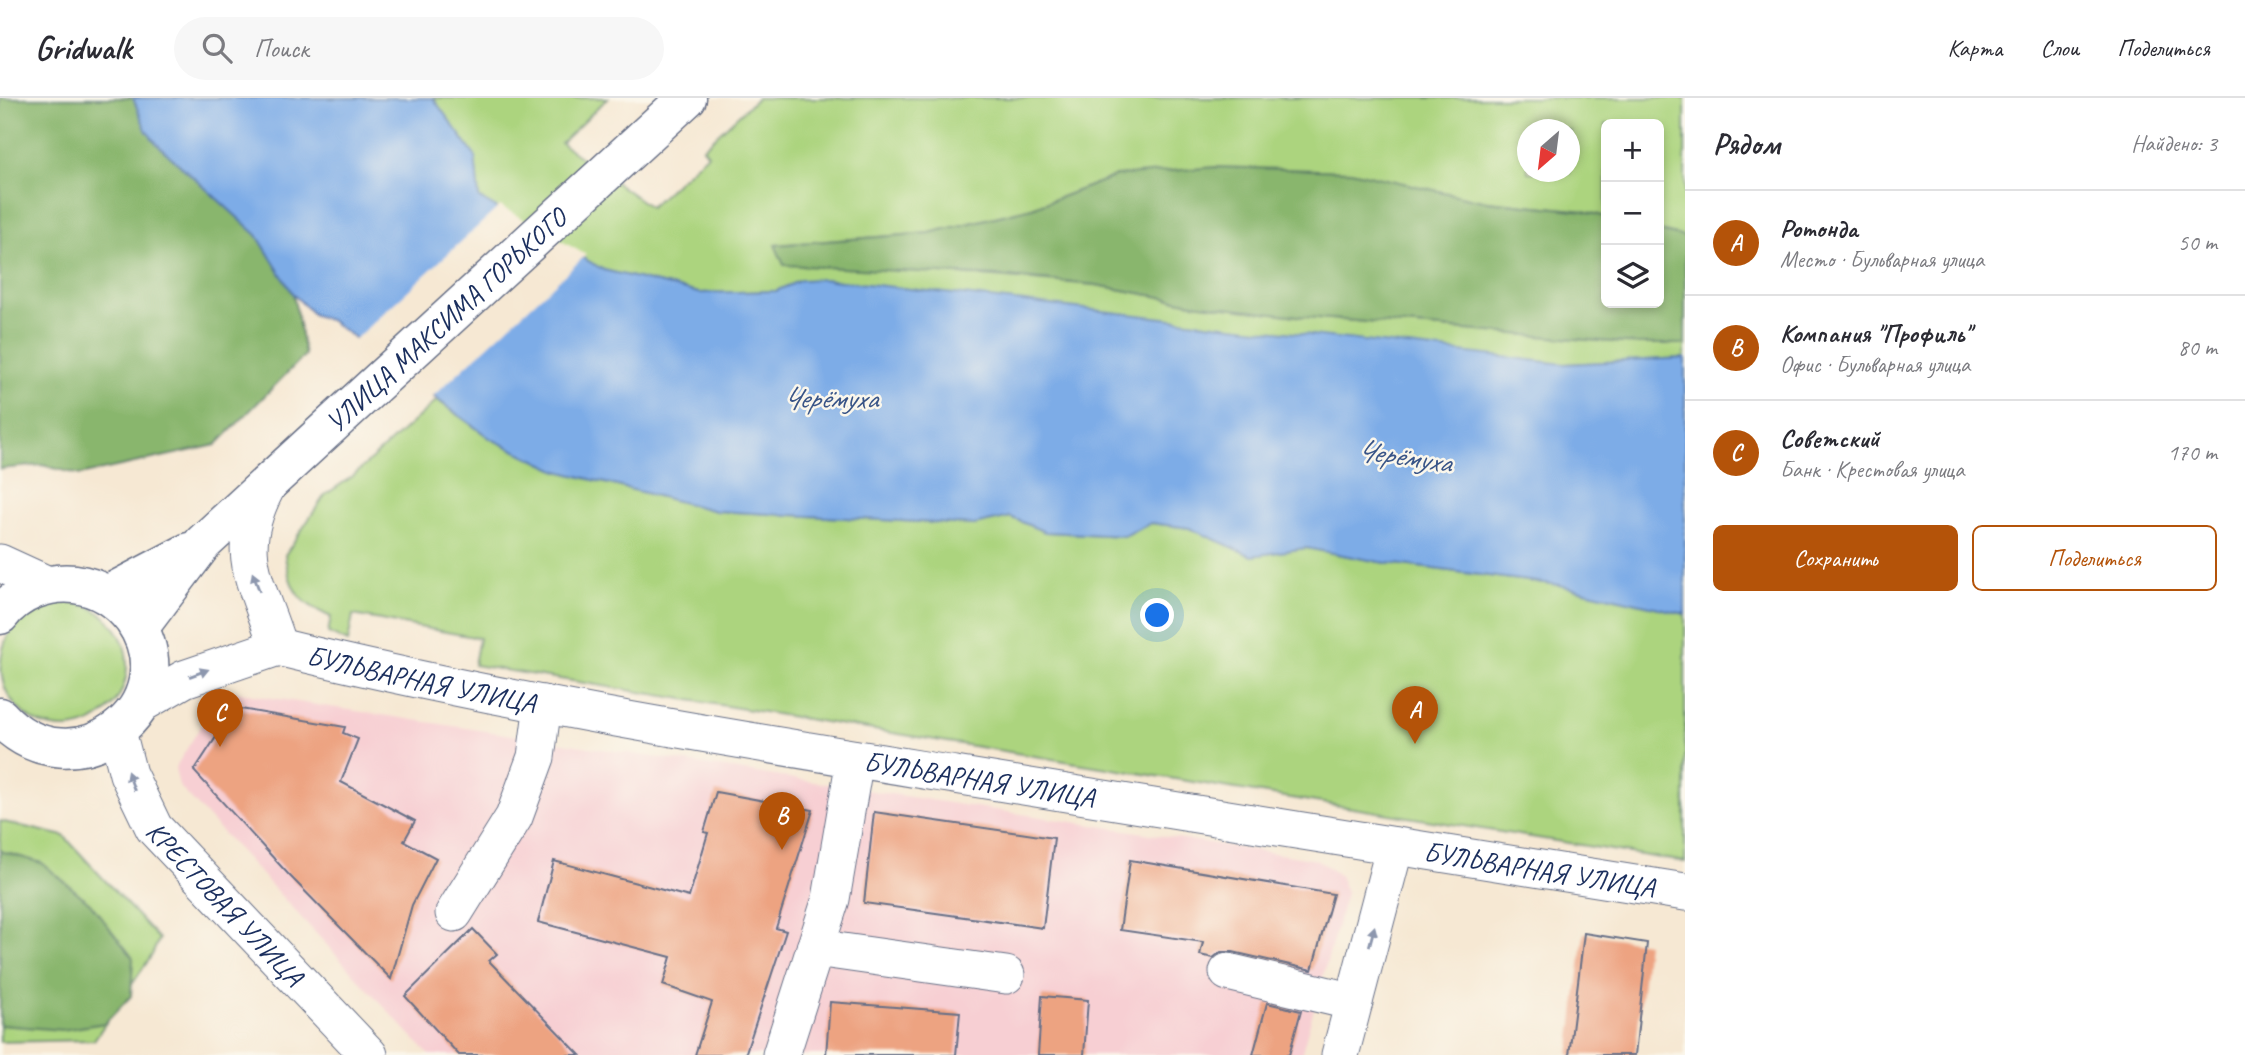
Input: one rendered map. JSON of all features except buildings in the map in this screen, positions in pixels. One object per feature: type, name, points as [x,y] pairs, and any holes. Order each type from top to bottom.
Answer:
[{"type":"main road","name":"УЛИЦА МАКСИМА ГОРЬКОГО","points":[[203,543],[674,110]]},
{"type":"main road","points":[[107,595],[162,568],[203,543]]},
{"type":"main road","points":[[139,628],[203,543]]},
{"type":"main road","points":[[0,615],[24,594],[48,585],[78,584],[107,595],[125,609],[139,628],[147,651],[148,674],[128,718],[90,746],[76,748],[41,745],[24,738],[0,717]]},
{"type":"main road","points":[[0,757],[41,745]]},
{"type":"street","points":[[128,718],[184,679],[278,646],[247,550],[253,511],[268,484]]},
{"type":"street","points":[[0,563],[48,585]]},
{"type":"street","name":"БУЛЬВАРНАЯ УЛИЦА","points":[[278,646],[358,667],[543,704],[855,759],[1685,892]]},
{"type":"street","points":[[454,913],[514,817],[536,757],[543,704]]},
{"type":"street","name":"КРЕСТОВАЯ УЛИЦА","points":[[128,718],[128,774],[154,828],[369,1055]]},
{"type":"street","points":[[781,1055],[831,898],[855,759]]},
{"type":"street","points":[[1340,1055],[1395,846]]},
{"type":"street","points":[[815,948],[1006,975]]},
{"type":"street","points":[[1228,972],[1354,1002]]},
{"type":"shaded area","points":[[234,692],[1318,860],[1340,876],[1346,893],[1301,1055],[429,1055],[179,786],[175,768],[215,703]]},
{"type":"green space","points":[[0,98],[133,98],[147,131],[159,146],[257,235],[293,294],[305,355],[216,445],[80,475],[42,465],[0,469]]},
{"type":"green space","points":[[433,98],[608,98],[561,143],[650,207],[708,154],[703,148],[757,98],[1685,98],[1685,237],[1664,232],[1664,119],[1601,119],[1601,216],[1585,211],[1478,200],[1116,176],[1032,208],[929,233],[775,245],[904,270],[1096,285],[1193,303],[1305,317],[1637,344],[1685,344],[1685,358],[1564,364],[801,280],[776,291],[699,293],[604,270],[479,198],[475,156]]},
{"type":"green space","points":[[1215,167],[1351,171],[1478,200],[1585,211],[1601,216],[1601,308],[1664,308],[1664,232],[1685,237],[1685,344],[1637,344],[1305,317],[1193,303],[1096,285],[996,276],[784,265],[775,245],[929,233],[1032,208],[1116,176]]},
{"type":"green space","points":[[437,400],[491,439],[558,471],[716,511],[974,525],[1010,517],[1045,532],[1124,536],[1151,523],[1189,528],[1252,556],[1306,548],[1379,562],[1559,585],[1685,614],[1685,862],[474,665],[479,638],[353,615],[348,642],[328,633],[331,617],[311,606],[298,594],[290,578],[285,555],[325,495],[353,476]]},
{"type":"green space","points":[[64,602],[88,607],[108,621],[122,641],[127,665],[122,689],[108,709],[88,723],[64,728],[40,723],[20,709],[6,689],[1,665],[6,641],[20,621],[40,607]]},
{"type":"green space","points":[[0,821],[64,836],[159,939],[152,955],[94,1040],[0,1042]]},
{"type":"green space","points":[[0,851],[42,863],[90,903],[133,958],[131,996],[105,1023],[62,1030],[0,1025]]},
{"type":"water","name":"Черёмуха","points":[[133,98],[433,98],[475,156],[479,198],[604,270],[699,293],[776,291],[801,280],[824,279],[1564,364],[1685,358],[1685,614],[1559,585],[1379,562],[1306,548],[1252,556],[1189,528],[1151,523],[1124,536],[1045,532],[1010,517],[974,525],[716,511],[558,471],[491,439],[331,321],[314,315],[293,294],[257,235],[147,132]]},
{"type":"pier","points":[[500,206],[586,255],[430,399],[353,341]]},
{"type":"place","name":"Ротонда","points":[[1415,744]]},
{"type":"place","name":"Советский","points":[[220,747]]},
{"type":"place","name":"Компания \"Профиль\"","points":[[782,850]]}]
